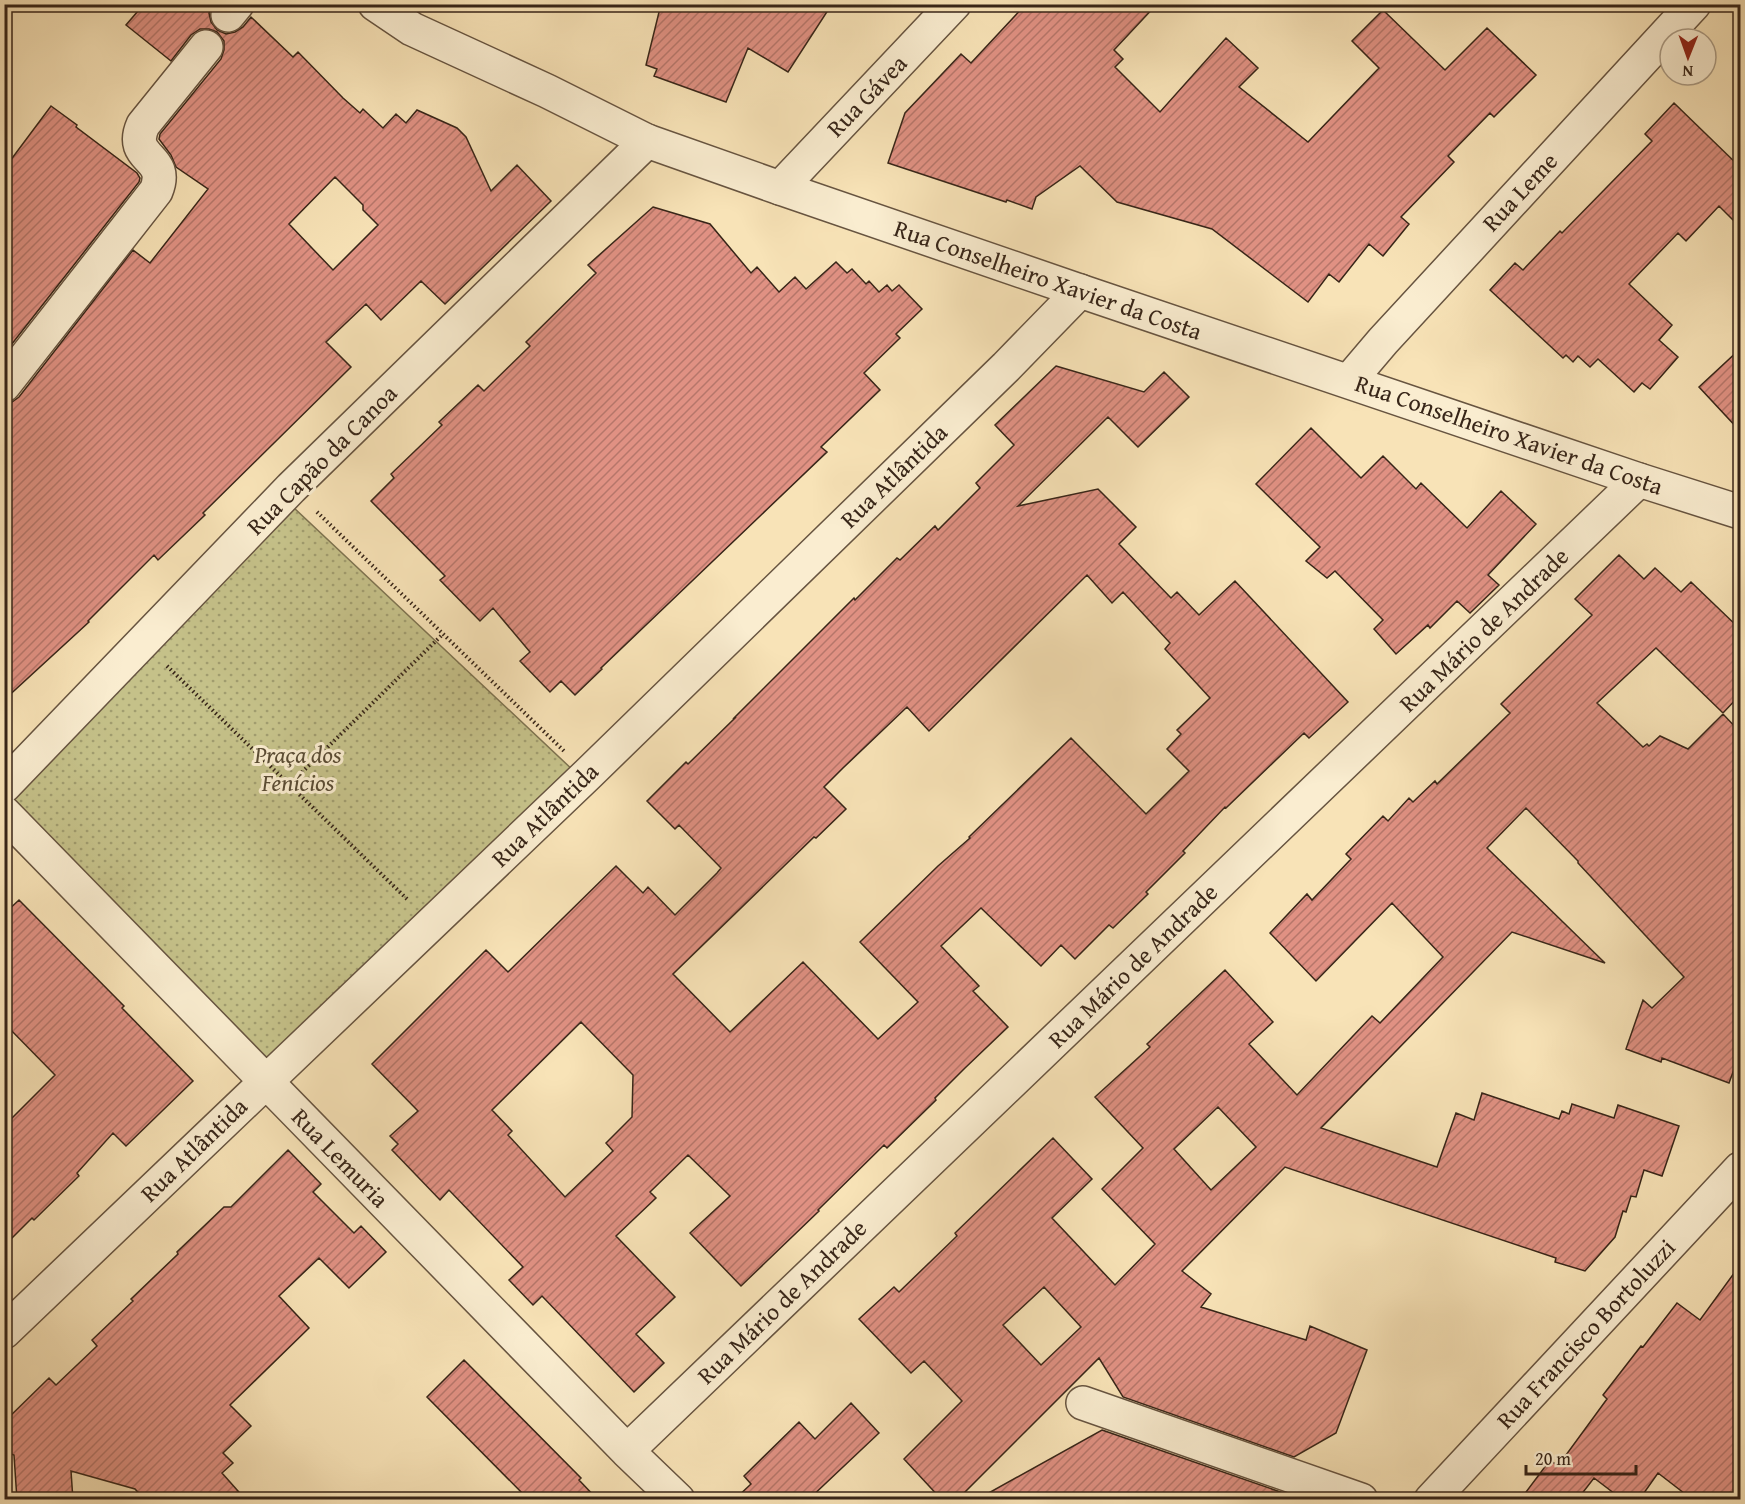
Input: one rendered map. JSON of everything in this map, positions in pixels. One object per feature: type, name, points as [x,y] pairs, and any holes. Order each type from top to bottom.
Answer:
[{"type":"street","name":"Rua Conselheiro Xavier da Costa","points":[[375,4],[412,29],[548,91],[647,141],[1080,291],[1740,512]]},
{"type":"street","name":"Rua Gávea","points":[[780,188],[954,4]]},
{"type":"street","name":"Rua Leme","points":[[1349,381],[1694,4]]},
{"type":"street","points":[[4,385],[156,191],[161,181],[159,170],[140,147],[138,136],[143,125],[206,47]]},
{"type":"street","name":"Rua Capão da Canoa","points":[[4,786],[291,488],[647,141]]},
{"type":"street","name":"Rua Atlântida","points":[[4,1332],[588,774],[998,376],[1080,291]]},
{"type":"street","name":"Rua Mário de Andrade","points":[[627,1451],[1639,480]]},
{"type":"street","name":"Rua Lemuria","points":[[4,813],[627,1451],[678,1500]]},
{"type":"street","name":"Rua Francisco Bortoluzzi","points":[[1431,1500],[1740,1169]]},
{"type":"street","points":[[1083,1403],[1361,1500]]},
{"type":"path","points":[[291,488],[588,774]]},
{"type":"path","points":[[289,785],[443,634]]},
{"type":"path","points":[[143,642],[432,923]]},
{"type":"green space","name":"Praça dos Fenícios","points":[[293,507],[576,773],[420,911],[266,1065],[7,797]]},
{"type":"building","points":[[144,4],[213,4],[209,13],[211,22],[217,30],[226,34],[243,27],[251,17],[293,57],[298,52],[343,98],[360,113],[363,109],[383,128],[396,114],[406,123],[417,110],[457,128],[466,137],[491,191],[517,165],[551,201],[445,304],[421,281],[381,320],[366,304],[326,342],[351,367],[203,513],[205,515],[158,560],[154,555],[89,622],[4,700],[4,403],[12,402],[19,397],[133,250],[150,263],[208,189],[176,167],[171,155],[159,139],[160,134],[221,59],[224,41],[217,32],[200,29],[191,35],[171,61],[126,25]],"holes":[[[335,177],[363,205],[363,210],[378,225],[333,270],[289,224]]]},
{"type":"building","points":[[661,4],[832,4],[788,72],[748,48],[726,102],[654,76],[657,69],[646,65]]},
{"type":"building","points":[[1026,4],[1157,4],[1114,50],[1123,59],[1115,67],[1160,112],[1226,38],[1258,68],[1239,87],[1308,142],[1379,68],[1352,41],[1383,10],[1445,70],[1487,28],[1536,75],[1494,117],[1490,113],[1448,156],[1454,162],[1401,217],[1409,224],[1383,256],[1369,244],[1339,282],[1329,274],[1308,302],[1212,229],[1117,202],[1080,166],[1036,197],[1032,209],[888,163],[905,113],[961,54],[971,63]]},
{"type":"building","points":[[1674,103],[1740,167],[1740,227],[1719,206],[1686,241],[1678,233],[1629,284],[1672,325],[1659,340],[1678,357],[1650,389],[1642,383],[1634,392],[1598,359],[1590,367],[1578,356],[1573,362],[1566,355],[1563,358],[1490,290],[1515,263],[1523,270],[1560,231],[1562,233],[1652,141],[1645,134]]},
{"type":"building","points":[[51,106],[137,173],[140,178],[4,354],[4,169]]},
{"type":"building","points":[[653,207],[710,224],[751,273],[757,267],[779,292],[795,277],[806,289],[836,262],[847,273],[852,269],[866,284],[869,281],[879,292],[887,285],[892,291],[899,285],[922,309],[896,334],[900,338],[864,373],[880,390],[821,447],[827,452],[575,695],[561,681],[550,692],[520,661],[530,652],[493,608],[480,621],[440,580],[445,576],[371,501],[394,478],[391,474],[442,425],[439,422],[478,385],[484,391],[530,346],[526,342],[596,273],[588,265]]},
{"type":"building","points":[[1740,349],[1740,431],[1699,387]]},
{"type":"building","points":[[1056,366],[1144,392],[1164,372],[1189,397],[1138,447],[1108,417],[1018,506],[1098,489],[1136,527],[1119,544],[1171,598],[1177,592],[1199,615],[1235,581],[1348,702],[1309,738],[1304,733],[1225,807],[1183,851],[1185,853],[1146,892],[1148,894],[1113,928],[1109,925],[1075,959],[1061,945],[1041,966],[981,908],[941,946],[979,986],[973,991],[1008,1027],[887,1148],[884,1145],[741,1286],[690,1233],[730,1196],[688,1155],[650,1192],[656,1198],[616,1236],[675,1297],[636,1334],[664,1363],[634,1392],[542,1296],[533,1305],[509,1280],[523,1267],[449,1190],[440,1200],[392,1150],[398,1144],[390,1136],[418,1111],[372,1064],[486,950],[508,972],[616,866],[643,893],[648,887],[675,915],[717,873],[721,868],[679,825],[675,829],[647,801],[735,718],[854,598],[855,600],[897,558],[900,560],[935,526],[938,530],[980,488],[976,483],[1014,445],[995,425]],"holes":[[[1087,575],[1112,603],[1123,592],[1170,643],[1165,649],[1210,698],[1177,730],[1181,734],[1167,749],[1189,771],[1146,814],[1071,738],[860,942],[918,1002],[878,1039],[803,962],[730,1032],[673,974],[814,837],[816,838],[846,809],[824,787],[843,768],[907,707],[929,731]],[[581,1022],[633,1075],[632,1117],[606,1143],[613,1151],[565,1197],[508,1135],[512,1131],[492,1110]]]},
{"type":"building","points":[[1311,428],[1361,478],[1383,456],[1416,489],[1421,483],[1467,528],[1501,491],[1536,524],[1488,575],[1499,585],[1470,613],[1457,601],[1430,628],[1428,625],[1396,654],[1374,629],[1383,620],[1335,571],[1327,578],[1306,561],[1320,547],[1256,484]]},
{"type":"building","points":[[1619,555],[1644,579],[1655,568],[1681,592],[1691,582],[1740,629],[1740,695],[1723,713],[1656,648],[1597,703],[1643,747],[1647,744],[1649,746],[1660,736],[1688,749],[1723,714],[1740,732],[1740,1053],[1729,1083],[1662,1058],[1661,1062],[1626,1049],[1643,1000],[1652,1008],[1684,977],[1526,808],[1487,848],[1605,963],[1512,932],[1321,1128],[1437,1167],[1456,1113],[1474,1120],[1482,1093],[1559,1119],[1562,1111],[1569,1114],[1572,1104],[1614,1118],[1618,1105],[1679,1126],[1662,1176],[1644,1170],[1636,1197],[1631,1196],[1626,1212],[1623,1211],[1615,1237],[1585,1271],[1555,1262],[1556,1258],[1285,1167],[1182,1271],[1211,1294],[1201,1307],[1306,1340],[1310,1326],[1367,1350],[1336,1433],[1294,1457],[1123,1397],[1099,1358],[957,1500],[942,1500],[904,1459],[962,1401],[924,1361],[911,1373],[859,1319],[894,1287],[899,1292],[957,1236],[955,1233],[1053,1138],[1092,1179],[1052,1218],[1115,1285],[1155,1244],[1102,1189],[1143,1148],[1095,1097],[1150,1047],[1147,1044],[1225,970],[1273,1022],[1249,1044],[1297,1095],[1372,1016],[1380,1023],[1443,957],[1392,903],[1316,981],[1270,933],[1307,894],[1312,900],[1351,859],[1346,854],[1383,816],[1388,821],[1409,798],[1413,802],[1435,781],[1437,784],[1510,713],[1501,704],[1592,615],[1575,599]],"holes":[[[1218,1107],[1256,1147],[1211,1190],[1174,1149]],[[1044,1287],[1081,1327],[1041,1365],[1003,1325]]]},
{"type":"building","points":[[19,900],[124,1006],[122,1008],[193,1081],[126,1146],[113,1133],[77,1173],[79,1176],[4,1246],[4,1126],[55,1075],[4,1023],[4,914]]},
{"type":"building","points":[[288,1150],[321,1184],[313,1192],[354,1233],[361,1226],[386,1252],[349,1288],[319,1258],[279,1296],[309,1328],[230,1405],[251,1426],[223,1453],[233,1463],[222,1473],[246,1500],[145,1500],[135,1489],[71,1471],[73,1500],[17,1500],[14,1455],[4,1452],[4,1422],[49,1378],[56,1385],[97,1346],[92,1340],[133,1301],[131,1299],[224,1207],[231,1207]]},
{"type":"building","points":[[1740,1265],[1740,1500],[1693,1500],[1658,1473],[1639,1500],[1623,1500],[1594,1478],[1577,1500],[1520,1500],[1550,1460],[1558,1466],[1607,1399],[1603,1395],[1677,1303],[1700,1320]]},
{"type":"building","points":[[464,1360],[581,1478],[579,1480],[598,1500],[529,1500],[427,1397]]},
{"type":"building","points":[[851,1403],[879,1433],[808,1500],[734,1500],[751,1484],[744,1476],[799,1422],[815,1439]]},
{"type":"building","points":[[1102,1430],[1292,1496],[1294,1500],[976,1500]]}]
